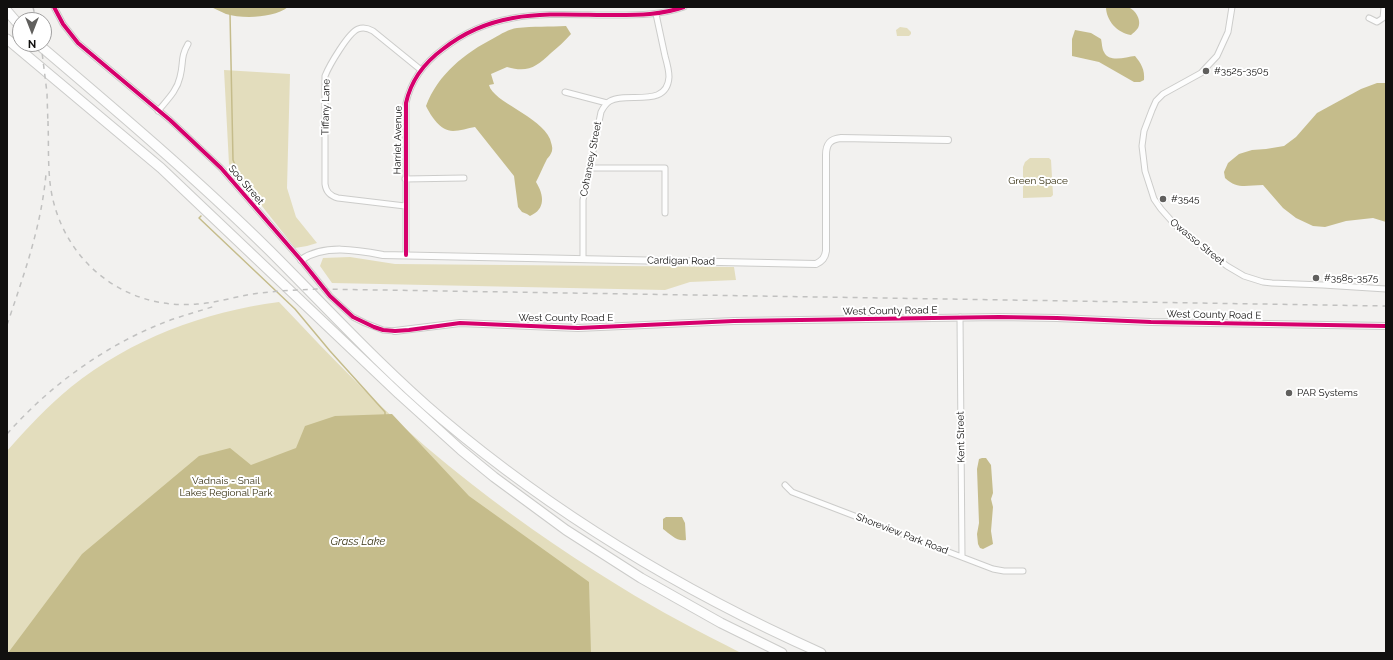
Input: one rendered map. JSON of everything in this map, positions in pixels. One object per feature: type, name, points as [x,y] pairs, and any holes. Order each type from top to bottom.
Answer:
[{"type":"highway","points":[[7,39],[161,168],[398,394],[444,436],[494,477],[566,530],[641,578],[721,623],[782,653]]},
{"type":"highway","points":[[47,52],[185,171],[271,252],[398,380],[479,449],[551,503],[642,562],[701,596],[821,653]]},
{"type":"street","name":"Soo Street","points":[[54,7],[63,24],[78,42],[221,168],[301,260],[330,296],[353,316],[374,327],[395,331]]},
{"type":"street","name":"Harriet Avenue","points":[[406,255],[406,103],[411,85],[421,70],[440,51],[464,34],[503,19],[532,15],[656,14],[684,7]]},
{"type":"street","name":"Owasso Street","points":[[1232,7],[1228,32],[1217,56],[1201,73],[1172,88],[1164,94],[1156,101],[1152,110],[1144,131],[1142,146],[1145,171],[1154,199],[1160,209],[1177,227],[1227,266],[1244,276],[1263,282],[1272,283],[1385,288]]},
{"type":"street","points":[[1369,18],[1377,22],[1383,18],[1384,8],[1386,7]]},
{"type":"street","points":[[565,92],[607,103],[615,99],[654,96],[658,94],[666,87],[668,82],[668,71],[656,14]]},
{"type":"street","name":"Tiffany Lane","points":[[405,206],[338,198],[327,191],[325,176],[326,76],[332,60],[352,34],[359,28],[373,31],[421,70]]},
{"type":"street","points":[[158,111],[177,86],[182,69],[182,53],[188,44]]},
{"type":"street","name":"Cohansey Street","points":[[583,259],[583,200],[600,115],[603,107],[607,103]]},
{"type":"street","name":"Cardigan Road","points":[[301,260],[318,251],[342,250],[363,251],[383,255],[816,264],[822,261],[826,251],[826,155],[828,144],[832,140],[841,138],[948,140]]},
{"type":"street","points":[[589,168],[665,168],[665,213]]},
{"type":"street","points":[[405,179],[464,178]]},
{"type":"street","name":"West County Road E","points":[[395,331],[460,323],[578,328],[734,321],[960,317],[1386,326]]},
{"type":"street","name":"Kent Street","points":[[960,317],[962,557]]},
{"type":"street","name":"Shoreview Park Road","points":[[785,485],[792,492],[993,569],[1004,571],[1023,571]]},
{"type":"green space","points":[[900,27],[907,28],[911,34],[909,36],[897,36],[896,30]]},
{"type":"green space","points":[[224,70],[290,74],[287,188],[296,217],[317,243],[295,248],[229,164]]},
{"type":"green space","name":"Green Space","points":[[1030,158],[1049,158],[1051,160],[1053,195],[1051,197],[1023,198],[1023,167],[1025,162]]},
{"type":"green space","points":[[350,257],[395,264],[734,267],[736,280],[690,282],[665,290],[332,283],[320,266],[323,258]]},
{"type":"green space","name":"Grass Lake","points":[[279,302],[340,366],[382,407],[426,447],[511,514],[619,586],[664,613],[741,653],[7,653],[7,451],[62,394],[94,370],[118,355],[169,330],[196,321],[223,313]]},
{"type":"water","points":[[1123,6],[1131,8],[1139,19],[1138,28],[1131,35],[1121,32],[1110,21],[1106,12],[1106,7]]},
{"type":"water","points":[[211,7],[288,7],[282,11],[267,15],[241,17],[226,14]]},
{"type":"water","points":[[566,26],[571,34],[546,58],[536,65],[526,69],[514,69],[507,67],[491,74],[494,84],[489,85],[492,91],[537,123],[545,131],[552,145],[552,152],[536,182],[541,192],[541,206],[539,210],[530,216],[522,212],[518,207],[514,176],[475,127],[458,131],[448,130],[440,126],[426,106],[431,95],[445,74],[473,50],[483,44],[505,32],[514,29]]},
{"type":"water","points":[[1075,30],[1091,33],[1101,39],[1103,51],[1110,57],[1118,58],[1135,56],[1142,67],[1144,80],[1134,82],[1099,62],[1072,56],[1072,39]]},
{"type":"water","points":[[1377,83],[1386,83],[1386,222],[1373,218],[1346,221],[1325,227],[1313,226],[1296,218],[1283,208],[1263,185],[1239,185],[1230,182],[1225,178],[1224,172],[1228,163],[1239,154],[1252,150],[1284,146],[1296,137],[1317,113],[1361,89]]},
{"type":"water","name":"Grass Lake","points":[[392,414],[469,496],[589,582],[591,653],[8,653],[82,554],[199,456],[230,448],[251,465],[296,448],[305,426],[335,416]]},
{"type":"water","points":[[986,458],[991,465],[993,493],[991,499],[993,507],[991,531],[993,544],[983,549],[980,548],[978,544],[977,534],[979,523],[977,469],[979,459]]},
{"type":"water","points":[[666,517],[682,517],[685,523],[686,540],[677,539],[663,529],[663,519]]},
{"type":"waterway","points":[[230,13],[233,160],[238,172],[233,177]]},
{"type":"waterway","points":[[201,216],[199,218],[295,309],[330,351],[385,412],[385,416]]},
{"type":"railway","points":[[33,7],[34,12]]},
{"type":"railway","points":[[42,52],[47,93],[48,126]]},
{"type":"railway","points":[[48,121],[49,171],[53,200],[61,224],[73,245],[87,263],[105,279],[125,291],[148,300],[172,304],[197,304],[216,302],[247,295],[291,290],[317,289],[1386,306]]},
{"type":"railway","points":[[7,325],[36,232],[44,194],[46,174]]},
{"type":"railway","points":[[7,434],[24,416],[61,383],[81,368],[123,341],[145,330],[215,306]]},
{"type":"cycle path","points":[[54,7],[63,24],[78,43],[170,120],[221,168],[301,260],[330,296],[353,317],[383,330],[409,330],[460,323],[578,328],[734,321],[999,317],[1151,322],[1386,326]]},
{"type":"cycle path","points":[[406,255],[406,103],[415,79],[424,66],[436,54],[463,35],[483,26],[525,16],[569,14],[650,14],[667,12],[684,7]]},
{"type":"place","name":"#3525-3505","points":[[1206,71]]},
{"type":"place","name":"#3545","points":[[1163,199]]},
{"type":"place","name":"#3585-3575","points":[[1316,278]]},
{"type":"place","name":"PAR Systems","points":[[1289,393]]},
{"type":"park label","name":"Vadnais - Snail Lakes Regional Park","points":[[226,486]]}]
